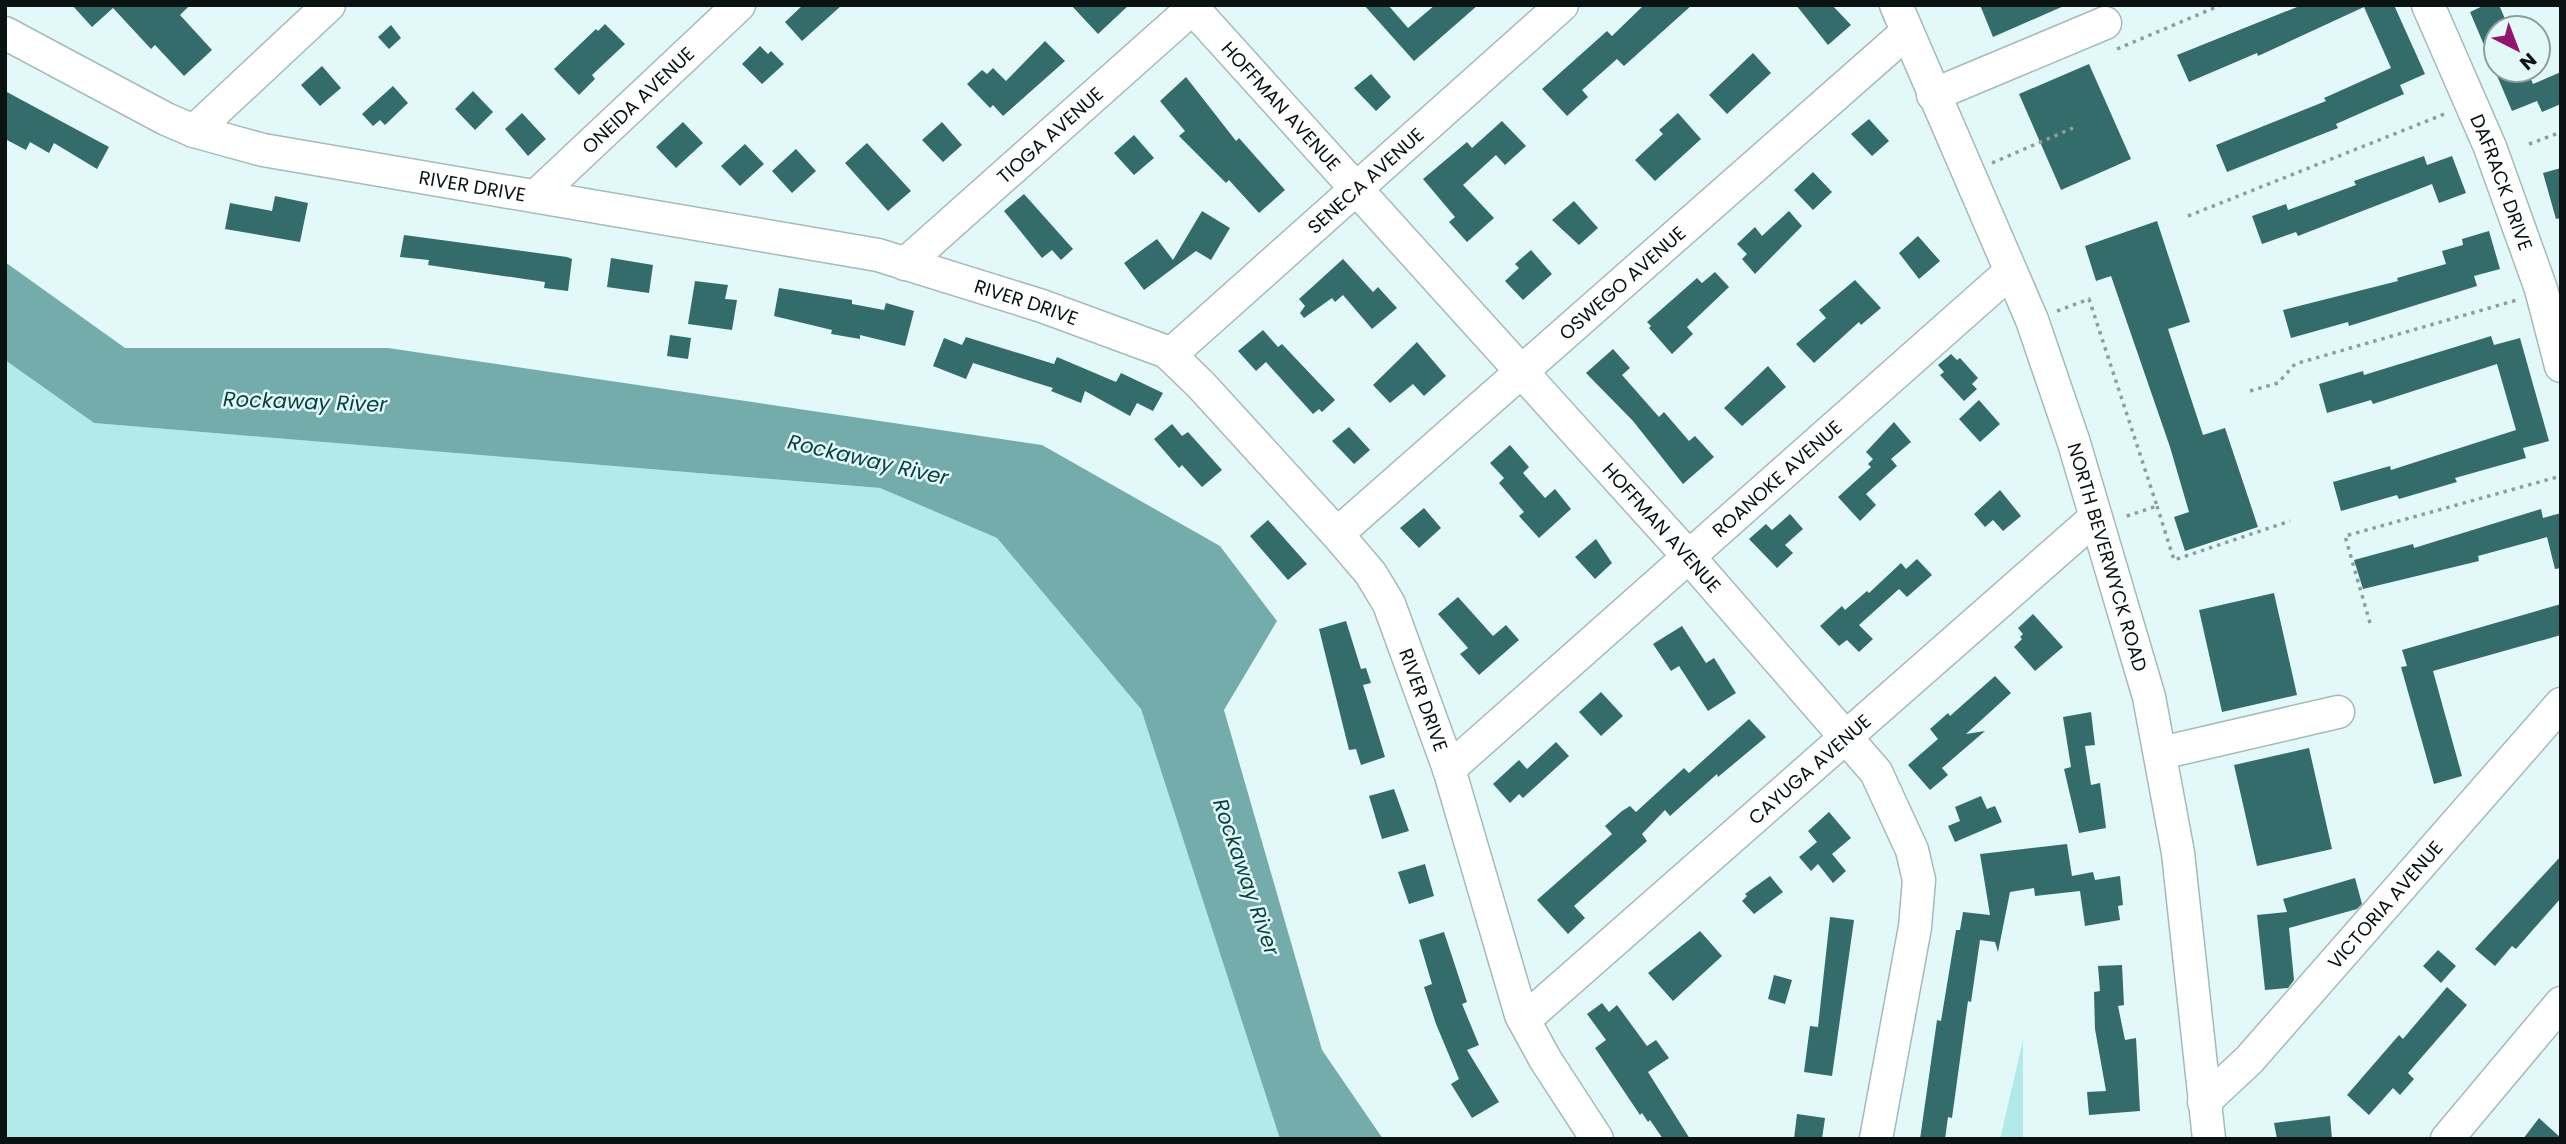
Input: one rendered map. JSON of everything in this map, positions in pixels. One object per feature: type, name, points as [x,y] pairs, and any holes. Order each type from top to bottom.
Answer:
[{"type":"street","points":[[194,131],[328,5]]},
{"type":"street","name":"ONEIDA AVENUE","points":[[536,196],[739,5]]},
{"type":"street","name":"SENECA AVENUE","points":[[1170,355],[1562,5]]},
{"type":"street","name":"DAFRACK DRIVE","points":[[2428,5],[2490,147],[2541,289],[2561,366]]},
{"type":"street","name":"HOFFMAN AVENUE","points":[[1193,6],[1689,557],[1876,772],[1912,850],[1919,880],[1915,927],[1876,1139]]},
{"type":"street","name":"TIOGA AVENUE","points":[[905,264],[1193,6]]},
{"type":"street","name":"NORTH BEVERWYCK ROAD","points":[[1902,19],[2032,320],[2149,697],[2178,853],[2209,1139]]},
{"type":"street","name":"OSWEGO AVENUE","points":[[1337,534],[1521,372],[1902,19]]},
{"type":"street","name":"RIVER DRIVE","points":[[5,33],[166,119],[194,131],[263,150],[878,255],[1042,306],[1170,355],[1337,534],[1371,574],[1389,604],[1449,769],[1524,1020],[1597,1139]]},
{"type":"street","points":[[1933,95],[2111,36]]},
{"type":"street","name":"ROANOKE AVENUE","points":[[1449,769],[2010,272]]},
{"type":"street","name":"CAYUGA AVENUE","points":[[1524,1020],[2096,522]]},
{"type":"street","name":"VICTORIA AVENUE","points":[[2204,1102],[2249,1060],[2561,704]]},
{"type":"street","points":[[2161,753],[2339,712]]},
{"type":"street","points":[[2447,1139],[2561,1003]]},
{"type":"path","points":[[2111,36],[2221,5]]},
{"type":"path","points":[[2188,216],[2471,102]]},
{"type":"path","points":[[1968,174],[2073,128]]},
{"type":"path","points":[[2529,144],[2561,131]]},
{"type":"path","points":[[2250,391],[2278,383],[2295,364],[2508,305],[2541,289]]},
{"type":"path","points":[[2032,320],[2089,299],[2174,560],[2290,522]]},
{"type":"path","points":[[2370,622],[2346,536],[2561,476]]},
{"type":"path","points":[[2096,522],[2157,506]]},
{"type":"shaded area","points":[[5,360],[94,423],[880,488],[997,538],[1141,709],[1280,1139],[5,1139]]},
{"type":"shaded area","points":[[2023,1040],[2023,1139],[2000,1139]]},
{"type":"water","name":"Rockaway River","points":[[5,262],[125,348],[388,348],[1042,445],[1220,546],[1277,621],[1224,710],[1322,1050],[1383,1139],[1280,1139],[1141,709],[997,538],[880,488],[94,423],[5,360]]},
{"type":"building","points":[[72,5],[190,5],[180,15],[212,50],[184,76],[155,45],[151,49],[113,8],[92,27]]},
{"type":"building","points":[[803,5],[842,5],[802,41],[785,22]]},
{"type":"building","points":[[1071,5],[1129,5],[1098,34]]},
{"type":"building","points":[[1364,5],[1388,5],[1408,28],[1435,5],[1478,5],[1414,61]]},
{"type":"building","points":[[1644,5],[1692,5],[1624,66],[1617,59],[1582,90],[1588,97],[1567,116],[1542,89],[1607,31],[1612,36]]},
{"type":"building","points":[[1796,5],[1832,5],[1851,25],[1828,45]]},
{"type":"building","points":[[1980,5],[2066,5],[1993,37]]},
{"type":"building","points":[[2302,5],[2394,5],[2425,74],[2400,85],[2404,94],[2336,124],[2338,128],[2227,172],[2216,145],[2326,101],[2324,98],[2391,68],[2364,7],[2258,56],[2257,53],[2189,82],[2177,55]]},
{"type":"building","points":[[2485,5],[2499,5],[2503,14],[2482,14],[2482,40],[2470,12]]},
{"type":"building","points":[[605,24],[625,44],[592,75],[595,79],[579,95],[554,69],[596,29],[598,31]]},
{"type":"building","points":[[391,25],[401,38],[389,49],[378,37]]},
{"type":"building","points":[[1045,41],[1065,61],[1003,116],[993,105],[990,108],[967,84],[982,70],[987,74],[993,68],[1006,81]]},
{"type":"building","points":[[760,46],[768,54],[771,51],[784,64],[762,84],[742,64]]},
{"type":"building","points":[[1753,53],[1771,73],[1727,114],[1709,95]]},
{"type":"building","points":[[2089,64],[2131,159],[2061,190],[2019,94]]},
{"type":"building","points":[[322,66],[341,88],[320,106],[301,85]]},
{"type":"building","points":[[2561,72],[2561,104],[2542,112],[2537,101],[2512,111],[2501,84],[2552,84],[2552,76]]},
{"type":"building","points":[[1371,74],[1391,97],[1376,111],[1354,88]]},
{"type":"building","points":[[1186,77],[1236,141],[1239,138],[1285,190],[1259,213],[1229,180],[1226,183],[1179,136],[1185,131],[1160,101]]},
{"type":"building","points":[[393,86],[408,103],[385,125],[380,120],[373,126],[362,114]]},
{"type":"building","points":[[5,91],[109,147],[97,169],[54,143],[49,153],[30,142],[26,150],[5,139]]},
{"type":"building","points":[[473,91],[493,112],[475,130],[455,109]]},
{"type":"building","points":[[522,113],[546,139],[528,156],[505,129]]},
{"type":"building","points":[[1678,113],[1701,139],[1655,181],[1635,160],[1663,134],[1659,130]]},
{"type":"building","points":[[1869,119],[1889,141],[1872,156],[1851,134]]},
{"type":"building","points":[[1502,121],[1526,146],[1505,165],[1496,155],[1463,185],[1494,218],[1467,242],[1449,222],[1455,217],[1423,179],[1467,142],[1472,148]]},
{"type":"building","points":[[683,122],[703,143],[676,168],[656,147]]},
{"type":"building","points":[[942,122],[962,145],[943,162],[922,140]]},
{"type":"building","points":[[1134,135],[1154,158],[1134,175],[1114,153]]},
{"type":"building","points":[[867,143],[911,191],[888,211],[845,163]]},
{"type":"building","points":[[745,144],[764,164],[740,186],[721,166]]},
{"type":"building","points":[[796,149],[816,171],[792,193],[772,171]]},
{"type":"building","points":[[2424,156],[2427,165],[2452,156],[2466,193],[2439,203],[2432,184],[2298,236],[2296,232],[2262,244],[2252,216],[2286,204],[2288,210],[2356,185],[2354,181]]},
{"type":"building","points":[[2561,168],[2561,218],[2556,219],[2543,173]]},
{"type":"building","points":[[1813,172],[1832,192],[1813,210],[1794,190]]},
{"type":"building","points":[[1024,194],[1073,249],[1061,260],[1052,250],[1042,258],[1004,211]]},
{"type":"building","points":[[275,196],[308,203],[300,242],[225,229],[230,203],[272,211]]},
{"type":"building","points":[[1574,201],[1598,228],[1579,245],[1552,220]]},
{"type":"building","points":[[1202,211],[1230,228],[1211,260],[1196,251],[1144,290],[1124,263],[1157,239],[1173,260]]},
{"type":"building","points":[[1789,211],[1802,226],[1755,274],[1742,259],[1747,254],[1737,244],[1755,227],[1762,236]]},
{"type":"building","points":[[2157,221],[2190,322],[2168,329],[2203,435],[2225,428],[2258,527],[2185,551],[2174,517],[2189,512],[2170,447],[2111,276],[2096,281],[2085,246]]},
{"type":"building","points":[[2489,231],[2500,269],[2474,276],[2477,286],[2349,326],[2348,322],[2291,338],[2283,310],[2398,281],[2397,278],[2446,264],[2442,251],[2463,245],[2462,239]]},
{"type":"building","points":[[404,235],[567,257],[572,259],[568,291],[544,288],[545,282],[428,265],[429,260],[400,257]]},
{"type":"building","points":[[1918,236],[1940,261],[1919,279],[1899,253]]},
{"type":"building","points":[[1531,250],[1552,274],[1523,300],[1505,281],[1519,268],[1515,264]]},
{"type":"building","points":[[611,258],[653,265],[649,293],[607,287]]},
{"type":"building","points":[[1343,259],[1373,292],[1378,287],[1397,308],[1372,329],[1343,295],[1335,302],[1332,298],[1304,318],[1300,313],[1305,306],[1299,299]]},
{"type":"building","points":[[1715,272],[1729,287],[1687,327],[1693,334],[1672,354],[1649,328],[1651,326],[1647,322],[1697,278],[1702,283]]},
{"type":"building","points":[[1855,280],[1881,308],[1861,325],[1859,322],[1814,363],[1796,344],[1826,318],[1819,310]]},
{"type":"building","points":[[695,281],[728,285],[725,299],[737,300],[732,330],[688,324]]},
{"type":"building","points":[[779,288],[852,300],[852,304],[884,310],[886,303],[914,311],[905,346],[860,335],[860,339],[831,334],[832,330],[774,316]]},
{"type":"building","points":[[1263,330],[1278,347],[1282,344],[1335,400],[1322,412],[1319,409],[1313,414],[1266,362],[1256,371],[1238,351]]},
{"type":"building","points":[[670,335],[691,338],[688,359],[667,356]]},
{"type":"building","points":[[2491,336],[2494,345],[2520,338],[2549,441],[2523,448],[2526,458],[2455,478],[2457,482],[2399,499],[2397,495],[2341,511],[2333,482],[2390,466],[2391,470],[2516,430],[2497,364],[2373,404],[2371,400],[2327,413],[2319,384],[2363,371],[2364,375]]},
{"type":"building","points":[[966,337],[1054,364],[1057,357],[1116,382],[1121,373],[1163,393],[1153,411],[1137,403],[1130,416],[1085,391],[1081,403],[1051,391],[1053,388],[973,363],[966,379],[933,366],[944,338],[962,345]]},
{"type":"building","points":[[1417,342],[1446,376],[1424,396],[1413,384],[1390,403],[1373,385]]},
{"type":"building","points":[[1613,349],[1630,368],[1622,375],[1659,417],[1664,412],[1689,441],[1695,436],[1714,457],[1683,484],[1633,421],[1586,373]]},
{"type":"building","points":[[1951,354],[1957,360],[1960,358],[1978,378],[1972,384],[1977,389],[1964,401],[1940,375],[1944,372],[1938,365]]},
{"type":"building","points":[[1768,366],[1786,387],[1742,426],[1724,408]]},
{"type":"building","points":[[1979,400],[2000,424],[1980,442],[1959,419]]},
{"type":"building","points":[[1894,422],[1911,442],[1891,459],[1897,466],[1866,494],[1876,505],[1860,521],[1838,497],[1871,467],[1868,464],[1873,459],[1866,452]]},
{"type":"building","points":[[1172,424],[1182,436],[1188,432],[1222,470],[1202,487],[1182,465],[1179,468],[1154,439]]},
{"type":"building","points":[[1349,427],[1370,450],[1354,464],[1332,441]]},
{"type":"building","points":[[1510,445],[1529,467],[1523,473],[1545,498],[1555,489],[1571,509],[1539,538],[1519,516],[1524,512],[1499,483],[1504,478],[1490,463]]},
{"type":"building","points":[[2000,490],[2021,516],[2003,531],[1993,520],[1985,527],[1974,514]]},
{"type":"building","points":[[1424,508],[1441,528],[1419,548],[1400,528]]},
{"type":"building","points":[[2541,509],[2543,518],[2561,513],[2561,568],[2555,569],[2547,537],[2478,556],[2479,561],[2363,589],[2354,560],[2413,544],[2414,548]]},
{"type":"building","points":[[1790,514],[1803,529],[1785,545],[1793,553],[1777,568],[1749,539],[1766,524],[1772,530]]},
{"type":"building","points":[[1268,520],[1307,564],[1288,580],[1250,536]]},
{"type":"building","points":[[1596,539],[1612,563],[1595,579],[1575,557]]},
{"type":"building","points":[[1917,559],[1932,575],[1907,597],[1899,589],[1859,625],[1873,639],[1859,652],[1847,640],[1839,646],[1820,626],[1842,606],[1845,610],[1867,591],[1869,593],[1901,563],[1906,569]]},
{"type":"building","points":[[2274,593],[2297,695],[2222,712],[2199,610]]},
{"type":"building","points":[[1458,597],[1493,636],[1506,625],[1519,640],[1479,675],[1460,654],[1468,648],[1438,614]]},
{"type":"building","points":[[2561,604],[2561,635],[2433,671],[2462,776],[2434,784],[2401,667],[2407,666],[2402,650]]},
{"type":"building","points":[[2033,614],[2063,647],[2035,671],[2014,647],[2022,639],[2020,637],[2023,634],[2018,628]]},
{"type":"building","points":[[1346,621],[1361,669],[1366,668],[1371,683],[1363,685],[1385,757],[1361,765],[1356,749],[1349,750],[1319,629]]},
{"type":"building","points":[[1682,626],[1706,663],[1714,658],[1736,693],[1708,711],[1679,666],[1671,671],[1653,644]]},
{"type":"building","points":[[1995,676],[2011,693],[1966,734],[1985,731],[1942,768],[1948,775],[1930,790],[1908,765],[1938,739],[1930,729],[1948,713],[1950,716]]},
{"type":"building","points":[[1601,692],[1623,716],[1601,736],[1579,712]]},
{"type":"building","points":[[2091,712],[2095,745],[2085,746],[2091,785],[2100,783],[2106,828],[2079,833],[2064,769],[2071,767],[2063,717]]},
{"type":"building","points":[[1749,719],[1766,737],[1718,777],[1717,774],[1670,816],[1665,810],[1642,834],[1647,841],[1574,906],[1585,918],[1568,934],[1537,900],[1612,834],[1605,826],[1622,811],[1630,806],[1636,812],[1684,768],[1689,773]]},
{"type":"building","points":[[1556,742],[1569,756],[1523,798],[1519,794],[1510,803],[1493,784],[1519,760],[1527,769]]},
{"type":"building","points":[[2309,748],[2332,849],[2257,866],[2234,765]]},
{"type":"building","points":[[1394,789],[1409,831],[1382,839],[1369,796]]},
{"type":"building","points":[[1981,796],[1987,809],[1995,806],[2002,822],[1955,842],[1948,826],[1960,821],[1955,807]]},
{"type":"building","points":[[1829,812],[1851,838],[1832,854],[1846,871],[1833,883],[1818,864],[1811,871],[1799,857],[1817,842],[1808,831]]},
{"type":"building","points":[[2067,844],[2072,876],[2093,872],[2095,880],[2120,876],[2123,905],[2118,906],[2120,920],[2085,926],[2080,891],[2035,896],[2034,888],[2010,892],[1998,952],[1995,942],[1980,940],[1971,1002],[1968,1001],[1952,1118],[1948,1117],[1945,1139],[1920,1139],[1937,1020],[1941,1021],[1956,930],[1960,930],[1963,912],[1990,915],[1980,854]]},
{"type":"building","points":[[2561,856],[2561,898],[2516,949],[2512,946],[2495,966],[2475,949]]},
{"type":"building","points":[[1425,864],[1434,896],[1409,904],[1398,872]]},
{"type":"building","points":[[1770,876],[1783,892],[1754,914],[1742,901],[1747,896],[1745,894]]},
{"type":"building","points":[[2355,878],[2362,904],[2357,909],[2289,928],[2294,980],[2288,988],[2265,990],[2257,915],[2287,912],[2283,899]]},
{"type":"building","points":[[1830,917],[1854,920],[1832,1076],[1804,1072],[1810,1026],[1818,1027]]},
{"type":"building","points":[[1700,931],[1722,956],[1673,1001],[1648,973]]},
{"type":"building","points":[[1444,932],[1467,1002],[1462,1004],[1479,1045],[1467,1050],[1499,1102],[1472,1118],[1451,1084],[1459,1079],[1424,987],[1432,984],[1419,940]]},
{"type":"building","points":[[2438,950],[2456,966],[2441,983],[2423,966]]},
{"type":"building","points":[[2122,965],[2124,1005],[2118,1006],[2125,1040],[2136,1038],[2140,1111],[2089,1115],[2087,1092],[2106,1091],[2095,1029],[2094,992],[2100,991],[2098,966]]},
{"type":"building","points":[[1774,975],[1792,980],[1785,1004],[1768,999]]},
{"type":"building","points":[[2447,987],[2467,1005],[2408,1073],[2414,1079],[2400,1095],[2393,1088],[2369,1115],[2347,1095],[2399,1035],[2403,1039]]},
{"type":"building","points":[[1602,1003],[1609,1012],[1617,1005],[1647,1046],[1656,1040],[1669,1058],[1648,1072],[1690,1139],[1663,1139],[1650,1120],[1648,1122],[1642,1113],[1640,1115],[1595,1048],[1606,1040],[1587,1014]]},
{"type":"building","points":[[1797,1114],[1825,1118],[1822,1139],[1794,1139]]},
{"type":"building","points":[[2330,1116],[2332,1139],[2277,1139],[2274,1123]]},
{"type":"building","points":[[2539,1118],[2561,1138],[2561,1139],[2523,1139]]}]
